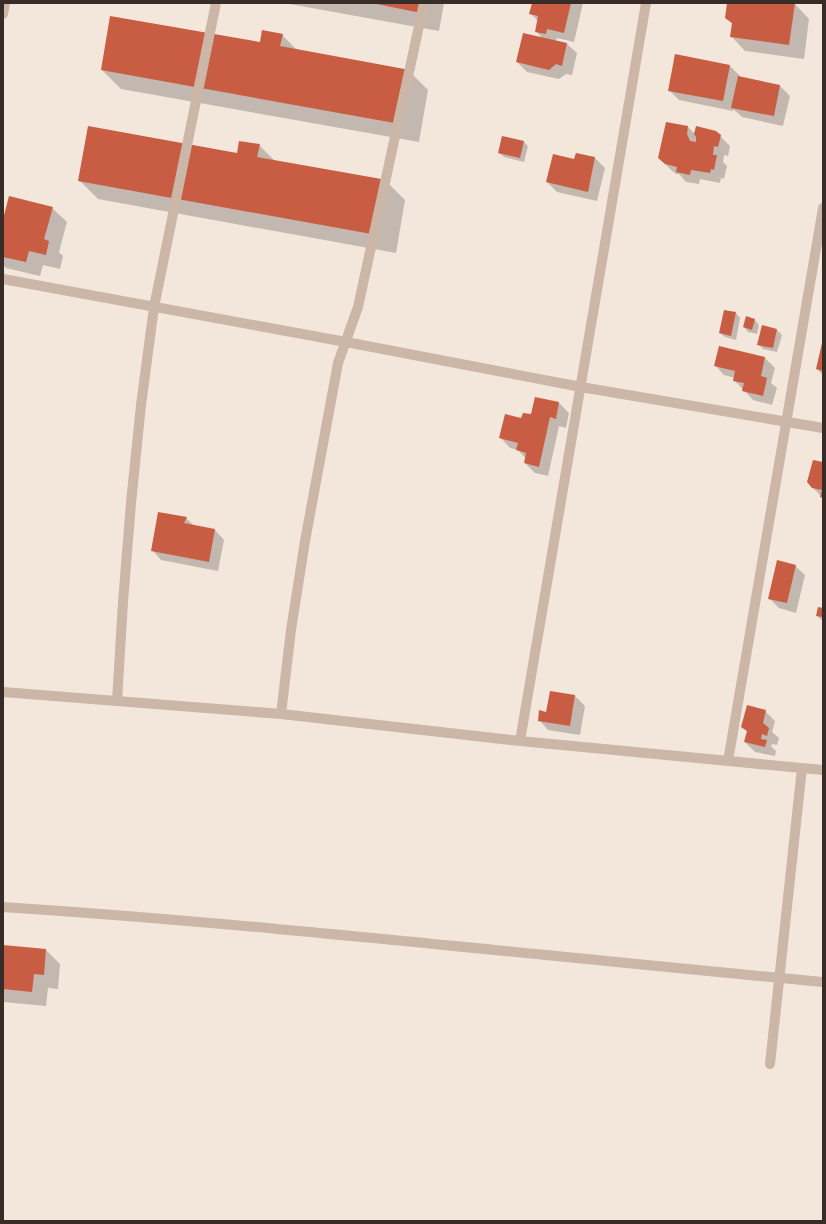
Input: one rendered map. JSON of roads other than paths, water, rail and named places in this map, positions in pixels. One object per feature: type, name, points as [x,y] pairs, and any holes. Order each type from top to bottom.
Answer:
[{"type":"street","points":[[3,14],[5,3]]},
{"type":"street","points":[[117,701],[131,503],[141,405],[154,307],[216,3]]},
{"type":"street","points":[[281,714],[291,630],[305,541],[338,363],[358,307],[424,3]]},
{"type":"street","points":[[520,741],[646,3]]},
{"type":"street","points":[[728,761],[823,208]]},
{"type":"street","points":[[3,279],[581,387],[823,428]]},
{"type":"street","points":[[3,692],[281,714],[520,741],[823,770]]},
{"type":"street","points":[[770,1064],[802,768]]},
{"type":"street","points":[[3,907],[131,916],[823,982]]}]
